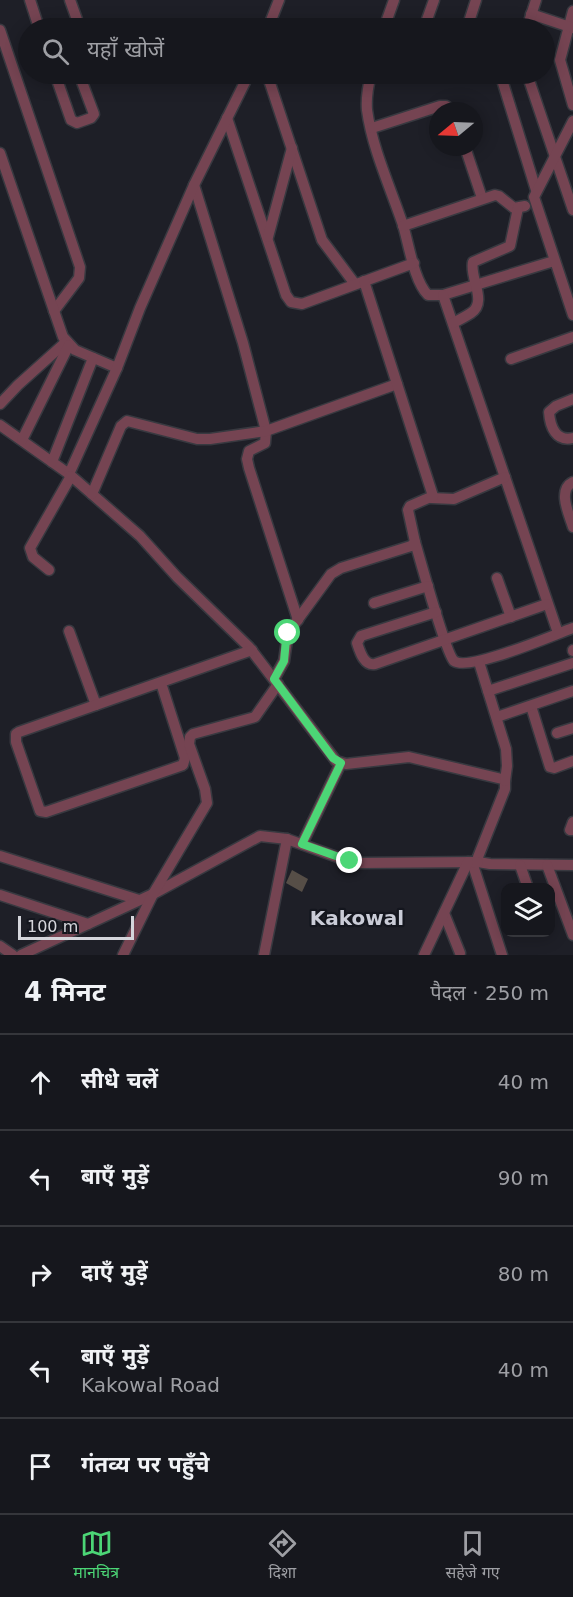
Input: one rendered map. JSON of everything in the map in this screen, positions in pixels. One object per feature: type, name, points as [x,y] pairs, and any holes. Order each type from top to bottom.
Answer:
[{"type":"street","points":[[30,0],[36,18]]},
{"type":"street","points":[[70,0],[76,18]]},
{"type":"street","points":[[272,18],[279,0]]},
{"type":"street","points":[[388,18],[394,0]]},
{"type":"street","points":[[428,18],[434,0]]},
{"type":"street","points":[[470,18],[476,0]]},
{"type":"street","points":[[530,18],[536,0]]},
{"type":"street","points":[[573,11],[560,60],[573,105]]},
{"type":"street","points":[[531,14],[543,18]]},
{"type":"street","points":[[555,22],[570,27]]},
{"type":"street","points":[[0,30],[18,83]]},
{"type":"street","points":[[18,84],[80,267],[79,278],[54,311]]},
{"type":"street","points":[[58,84],[70,120],[77,123],[91,118],[94,114],[83,84]]},
{"type":"street","points":[[49,570],[33,557],[30,548],[70,475],[194,185],[244,84]]},
{"type":"street","points":[[270,84],[322,240],[359,282],[433,491],[431,498]]},
{"type":"street","points":[[368,84],[368,110],[372,128],[414,264],[423,290],[428,295],[443,294],[554,261]]},
{"type":"street","points":[[503,84],[536,190]]},
{"type":"street","points":[[530,84],[573,210]]},
{"type":"street","points":[[372,128],[429,110]]},
{"type":"street","points":[[227,118],[286,295],[291,302],[302,303],[414,264]]},
{"type":"street","points":[[573,121],[534,197],[554,261],[569,287],[573,315]]},
{"type":"street","points":[[267,238],[292,148]]},
{"type":"street","points":[[0,153],[67,343],[75,350],[117,368]]},
{"type":"street","points":[[468,156],[482,198]]},
{"type":"street","points":[[194,185],[243,343],[266,431],[266,443],[251,449],[247,459],[270,538],[298,620]]},
{"type":"street","points":[[403,226],[482,198],[500,196],[510,206],[518,208],[535,204]]},
{"type":"street","points":[[453,323],[475,309],[478,300],[472,271],[473,262],[510,246],[518,208]]},
{"type":"street","points":[[443,294],[558,633]]},
{"type":"street","points":[[511,359],[573,337]]},
{"type":"street","points":[[0,404],[18,385],[67,343]]},
{"type":"street","points":[[22,440],[67,343]]},
{"type":"street","points":[[52,462],[93,358]]},
{"type":"street","points":[[92,494],[121,426],[127,421],[197,439],[210,440],[266,431],[397,384]]},
{"type":"street","points":[[573,399],[556,406],[549,412],[555,433],[559,438],[564,440],[573,438]]},
{"type":"street","points":[[0,425],[70,475],[141,536],[177,577],[252,650],[333,758],[341,763],[409,757],[505,781]]},
{"type":"street","points":[[505,477],[454,499],[431,498],[410,506],[408,510],[428,586],[445,640],[454,660],[461,664],[479,662],[573,628]]},
{"type":"street","points":[[573,482],[568,484],[565,490],[565,500],[573,527]]},
{"type":"street","points":[[123,955],[153,894],[207,803],[205,789],[189,744],[190,737],[255,717],[276,682],[284,661],[287,636],[327,578],[336,571],[411,546],[415,542]]},
{"type":"street","points":[[497,578],[511,617]]},
{"type":"street","points":[[374,603],[428,586]]},
{"type":"street","points":[[436,612],[361,636],[358,639],[359,648],[366,663],[370,665],[547,604]]},
{"type":"street","points":[[69,631],[96,705]]},
{"type":"street","points":[[161,683],[185,758],[183,765],[46,812],[40,811],[16,742],[16,734],[252,650]]},
{"type":"street","points":[[424,955],[472,862],[478,857],[506,789],[507,756],[479,662]]},
{"type":"street","points":[[488,691],[573,663]]},
{"type":"street","points":[[497,717],[573,691]]},
{"type":"street","points":[[531,706],[550,767],[554,768],[573,762]]},
{"type":"street","points":[[557,733],[573,728]]},
{"type":"street","points":[[302,844],[341,763]]},
{"type":"street","points":[[573,822],[570,830],[573,830]]},
{"type":"street","points":[[21,955],[153,894],[251,839],[267,836],[287,839],[337,857],[359,862],[472,862],[573,866]]},
{"type":"street","points":[[264,955],[287,839]]},
{"type":"street","points":[[0,856],[139,900]]},
{"type":"street","points":[[472,862],[502,955]]},
{"type":"street","points":[[520,865],[526,883]]},
{"type":"street","points":[[547,865],[573,935]]},
{"type":"street","points":[[0,895],[88,924]]},
{"type":"street","points":[[444,913],[460,953]]},
{"type":"street","points":[[0,946],[13,955]]},
{"type":"building","points":[[292,870],[308,879],[302,892],[286,883]]},
{"type":"district","name":"Kakowal","points":[[357,918]]},
{"type":"route","points":[[288,633],[284,661],[274,679],[333,758],[341,763],[302,844],[350,861]]}]
